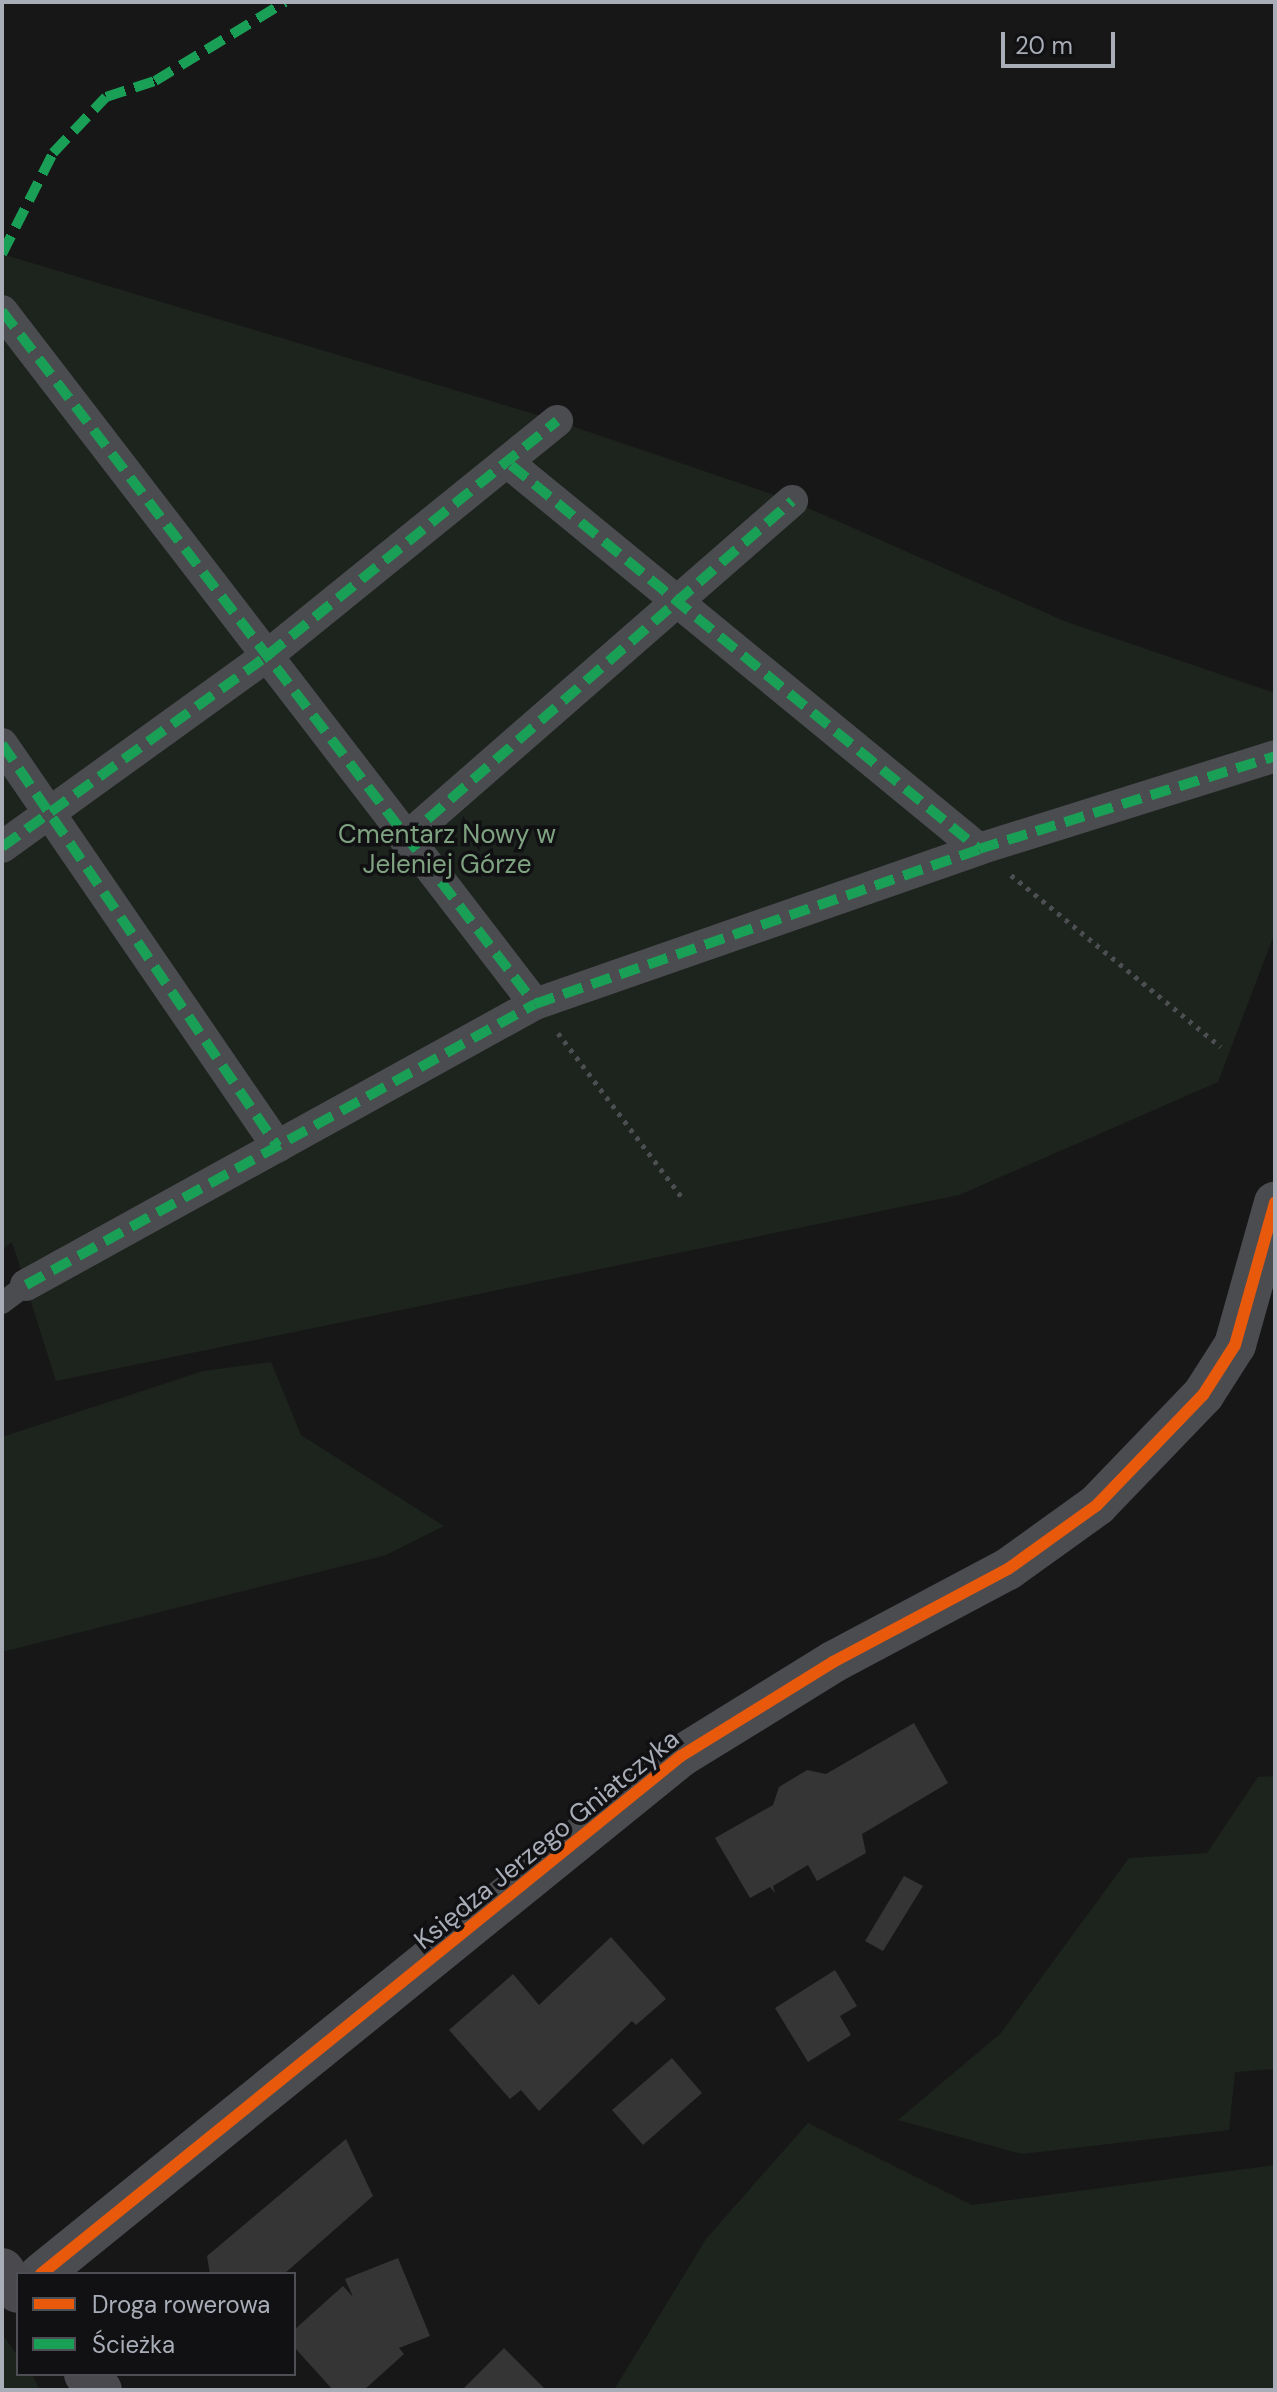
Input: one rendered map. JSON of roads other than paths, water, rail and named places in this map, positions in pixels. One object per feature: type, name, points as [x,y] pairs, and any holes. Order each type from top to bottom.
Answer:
[{"type":"main road","points":[[2,2270],[16,2289]]},
{"type":"street","points":[[2,311],[268,655],[405,839],[535,1004]]},
{"type":"street","points":[[2,847],[268,655],[511,465],[557,421]]},
{"type":"street","points":[[511,465],[674,605],[979,849]]},
{"type":"street","points":[[405,839],[792,501]]},
{"type":"street","points":[[2,744],[278,1147]]},
{"type":"street","points":[[14,1294],[535,1004],[979,849],[1275,756]]},
{"type":"street","name":"Księdza Jerzego Gniatczyka","points":[[43,2272],[681,1756],[833,1662],[1008,1569],[1097,1505],[1203,1395],[1235,1345],[1275,1203]]},
{"type":"park label","name":"Cmentarz Nowy w Jeleniej Górze","points":[[447,850]]}]
